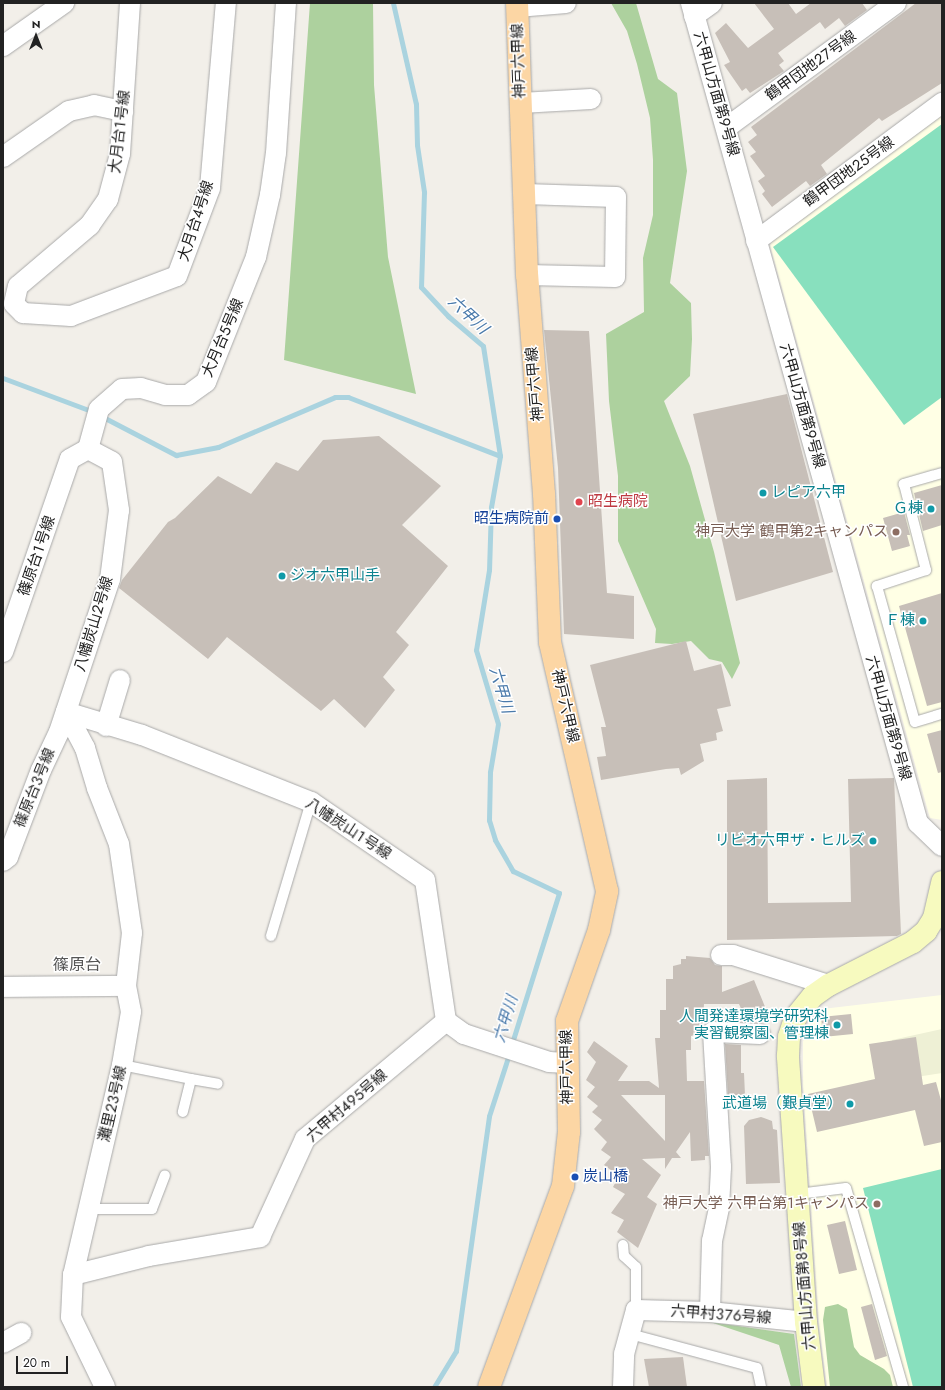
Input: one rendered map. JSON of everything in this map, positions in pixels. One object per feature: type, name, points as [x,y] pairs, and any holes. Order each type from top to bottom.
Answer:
[{"type":"main road","name":"神戸六甲線","points":[[489,1387],[563,1186],[569,1132],[566,1063],[567,1021],[600,930],[607,891],[550,642],[544,494],[527,275],[517,5]]},
{"type":"street","points":[[3,46],[64,3]]},
{"type":"street","name":"大月台１号線","points":[[23,313],[14,304],[18,286],[90,225],[108,199],[120,154],[130,3]]},
{"type":"street","name":"大月台４号線","points":[[23,313],[71,316],[177,276],[210,188],[226,3]]},
{"type":"street","name":"大月台５号線","points":[[88,449],[97,417],[122,389],[141,388],[165,395],[188,396],[206,382],[256,257],[276,153],[286,3]]},
{"type":"street","points":[[517,5],[566,3]]},
{"type":"street","points":[[692,9],[712,3]]},
{"type":"street","name":"鶴甲団地２７号線","points":[[726,128],[896,3]]},
{"type":"street","name":"六甲山方面第９号線","points":[[692,9],[918,823],[942,846]]},
{"type":"street","points":[[521,103],[591,99]]},
{"type":"street","name":"鶴甲団地２５号線","points":[[756,241],[942,103]]},
{"type":"street","points":[[3,157],[70,111],[94,105],[124,111]]},
{"type":"street","points":[[525,194],[616,197],[615,277],[527,275]]},
{"type":"street","name":"篠原台１号線","points":[[3,652],[70,459],[88,449]]},
{"type":"street","name":"八幡炭山２号線","points":[[66,712],[110,579],[119,510],[112,462],[88,449]]},
{"type":"street","points":[[106,726],[120,680]]},
{"type":"street","name":"八幡炭山１号線","points":[[66,712],[106,726],[142,735],[311,802],[425,880],[446,1021]]},
{"type":"street","name":"灘里２３号線","points":[[66,712],[85,748],[97,788],[119,844],[132,933],[126,986],[131,1012],[122,1065],[87,1209],[73,1275],[71,1317],[105,1387]]},
{"type":"street","name":"篠原台３号線","points":[[3,862],[8,856],[41,770],[66,712]]},
{"type":"street","points":[[721,955],[733,955],[829,985],[914,942],[938,918],[942,882]]},
{"type":"street","name":"六甲山方面第８号線","points":[[814,1387],[806,1322],[788,1056],[789,1038],[803,1005],[829,985]]},
{"type":"street","points":[[3,987],[126,986]]},
{"type":"street","points":[[446,1021],[472,1036],[549,1062],[566,1063]]},
{"type":"street","name":"六甲村４９５号線","points":[[73,1275],[149,1256],[260,1237],[306,1140],[446,1021]]},
{"type":"street","points":[[710,1312],[712,1241],[719,1208],[721,1167],[713,1032],[760,1034]]},
{"type":"street","points":[[623,1387],[624,1354],[636,1310]]},
{"type":"street","name":"六甲村３７６号線","points":[[636,1310],[710,1312],[806,1322]]},
{"type":"street","points":[[3,1342],[21,1332]]},
{"type":"lane","points":[[942,473],[904,484],[926,570],[877,586],[915,722],[942,714]]},
{"type":"lane","points":[[271,936],[311,802]]},
{"type":"lane","points":[[122,1065],[218,1084]]},
{"type":"lane","points":[[183,1112],[191,1079]]},
{"type":"lane","points":[[87,1209],[152,1209],[165,1175]]},
{"type":"lane","points":[[798,1194],[846,1188],[903,1387]]},
{"type":"lane","points":[[623,1245],[624,1256],[636,1266],[636,1310]]},
{"type":"lane","points":[[630,1334],[757,1368],[761,1387]]},
{"type":"shaded area","name":"神戸大学 鶴甲第2キャンパス","points":[[942,114],[942,820],[930,818],[770,245],[774,237]]},
{"type":"shaded area","name":"神戸大学 六甲台第1キャンパス","points":[[942,995],[942,1387],[827,1387],[819,1324],[803,1085],[803,1042],[807,1025],[822,1009]]},
{"type":"shaded area","points":[[942,1029],[942,1073],[897,1080],[892,1040]]},
{"type":"green space","points":[[310,3],[373,3],[374,85],[388,257],[416,394],[284,360]]},
{"type":"green space","points":[[611,3],[636,3],[658,79],[677,93],[687,171],[670,283],[691,303],[692,339],[690,376],[664,401],[690,466],[714,552],[740,663],[732,679],[722,662],[709,659],[691,641],[672,644],[655,643],[656,629],[618,541],[618,476],[609,401],[606,334],[644,312],[643,258],[653,215],[653,160],[650,118],[637,64],[627,31]]},
{"type":"green space","points":[[942,124],[942,397],[904,425],[773,247]]},
{"type":"green space","points":[[942,1169],[942,1387],[913,1387],[863,1188]]},
{"type":"green space","points":[[838,1304],[847,1309],[854,1347],[860,1355],[884,1369],[890,1375],[893,1387],[830,1387],[823,1320],[825,1307]]},
{"type":"green space","points":[[710,1322],[794,1334],[801,1387],[791,1387],[779,1345]]},
{"type":"building","points":[[754,3],[788,3],[796,14],[811,3],[862,3],[867,10],[845,26],[839,18],[825,29],[820,22],[778,53],[784,61],[779,65],[784,71],[750,93],[746,88],[742,91],[724,65],[730,62],[715,33],[726,23],[748,48],[774,29]]},
{"type":"building","points":[[916,3],[942,3],[942,83],[882,121],[879,118],[821,165],[827,174],[810,186],[806,181],[772,207],[762,194],[765,191],[758,181],[765,176],[750,156],[756,152],[748,142],[757,135],[751,127]]},
{"type":"building","name":"昭生病院","points":[[544,330],[589,331],[607,593],[634,596],[634,639],[564,634],[558,468]]},
{"type":"building","name":"レピア六甲","points":[[787,394],[833,572],[736,601],[693,414]]},
{"type":"building","name":"ジオ六甲山手","points":[[379,436],[441,486],[402,525],[448,566],[396,632],[409,645],[383,677],[395,690],[365,728],[334,699],[321,711],[227,637],[208,659],[119,588],[122,580],[168,522],[175,518],[218,476],[251,494],[276,462],[298,471],[323,440]]},
{"type":"building","name":"Ｇ棟","points":[[942,485],[942,525],[923,531],[914,493]]},
{"type":"building","points":[[904,512],[910,535],[907,535],[910,546],[892,551],[883,518]]},
{"type":"building","points":[[942,593],[942,702],[927,706],[899,606]]},
{"type":"building","points":[[686,641],[694,671],[721,664],[731,706],[717,709],[723,731],[716,733],[717,740],[700,744],[704,761],[681,775],[679,768],[601,780],[597,757],[606,756],[601,727],[606,727],[590,665]]},
{"type":"building","points":[[942,730],[942,772],[938,773],[927,734]]},
{"type":"building","name":"リビオ六甲ザ・ヒルズ","points":[[767,778],[768,903],[851,902],[848,779],[894,778],[901,934],[897,936],[727,940],[727,780]]},
{"type":"building","points":[[686,956],[710,958],[715,965],[722,966],[722,992],[754,980],[768,1014],[747,1022],[739,1004],[704,1004],[702,1033],[691,1036],[691,1050],[686,1050],[687,1081],[704,1081],[709,1156],[705,1156],[705,1160],[691,1161],[690,1132],[676,1152],[681,1158],[672,1158],[665,1169],[665,1158],[642,1159],[661,1175],[647,1197],[657,1204],[638,1248],[617,1232],[624,1220],[611,1213],[625,1194],[613,1187],[619,1176],[604,1165],[611,1157],[601,1150],[607,1142],[594,1129],[602,1120],[592,1112],[598,1106],[587,1097],[595,1087],[586,1080],[596,1062],[587,1052],[594,1041],[628,1066],[618,1081],[649,1081],[659,1088],[655,1038],[660,1038],[660,1010],[666,1010],[666,979],[673,979],[673,966],[681,964],[681,959],[686,959]],"holes":[[[621,1095],[665,1095],[665,1141]]]},
{"type":"building","name":"人間発達環境学研究科 実習観察園、管理棟","points":[[851,1014],[853,1034],[823,1037],[821,1017]]},
{"type":"building","points":[[916,1037],[923,1085],[936,1082],[942,1104],[942,1142],[924,1146],[915,1110],[817,1132],[808,1094],[875,1079],[869,1044]]},
{"type":"building","points":[[725,1044],[741,1045],[741,1073],[744,1073],[745,1095],[728,1096]]},
{"type":"building","points":[[761,1117],[772,1121],[773,1129],[777,1130],[780,1183],[746,1184],[744,1126],[749,1120]]},
{"type":"building","points":[[845,1221],[857,1270],[839,1274],[827,1225]]},
{"type":"building","points":[[872,1304],[887,1356],[875,1360],[861,1307]]},
{"type":"building","points":[[683,1357],[687,1387],[649,1387],[644,1359]]},
{"type":"waterway","name":"六甲川","points":[[393,3],[416,104],[417,145],[424,192],[421,287],[448,316],[483,346],[500,456],[491,507],[489,570],[476,650],[498,724],[490,772],[489,820],[495,840],[513,871],[559,893],[511,1046]]},
{"type":"waterway","points":[[3,378],[94,412]]},
{"type":"waterway","points":[[101,416],[176,455],[218,447],[335,397],[348,397],[500,456]]},
{"type":"waterway","name":"六甲川","points":[[434,1387],[456,1351],[489,1116],[509,1054]]},
{"type":"place","name":"レピア六甲","points":[[763,493]]},
{"type":"place","name":"昭生病院","points":[[579,502]]},
{"type":"place","name":"Ｇ棟","points":[[931,509]]},
{"type":"place","name":"昭生病院前","points":[[557,519]]},
{"type":"place","name":"神戸大学 鶴甲第2キャンパス","points":[[896,532]]},
{"type":"place","name":"ジオ六甲山手","points":[[282,576]]},
{"type":"place","name":"Ｆ棟","points":[[923,621]]},
{"type":"place","name":"リビオ六甲ザ・ヒルズ","points":[[873,841]]},
{"type":"place","name":"人間発達環境学研究科 実習観察園、管理棟","points":[[837,1025]]},
{"type":"place","name":"武道場（艱貞堂）","points":[[850,1104]]},
{"type":"place","name":"炭山橋","points":[[575,1177]]},
{"type":"place","name":"神戸大学 六甲台第1キャンパス","points":[[877,1204]]},
{"type":"district","name":"篠原台","points":[[77,965]]}]
